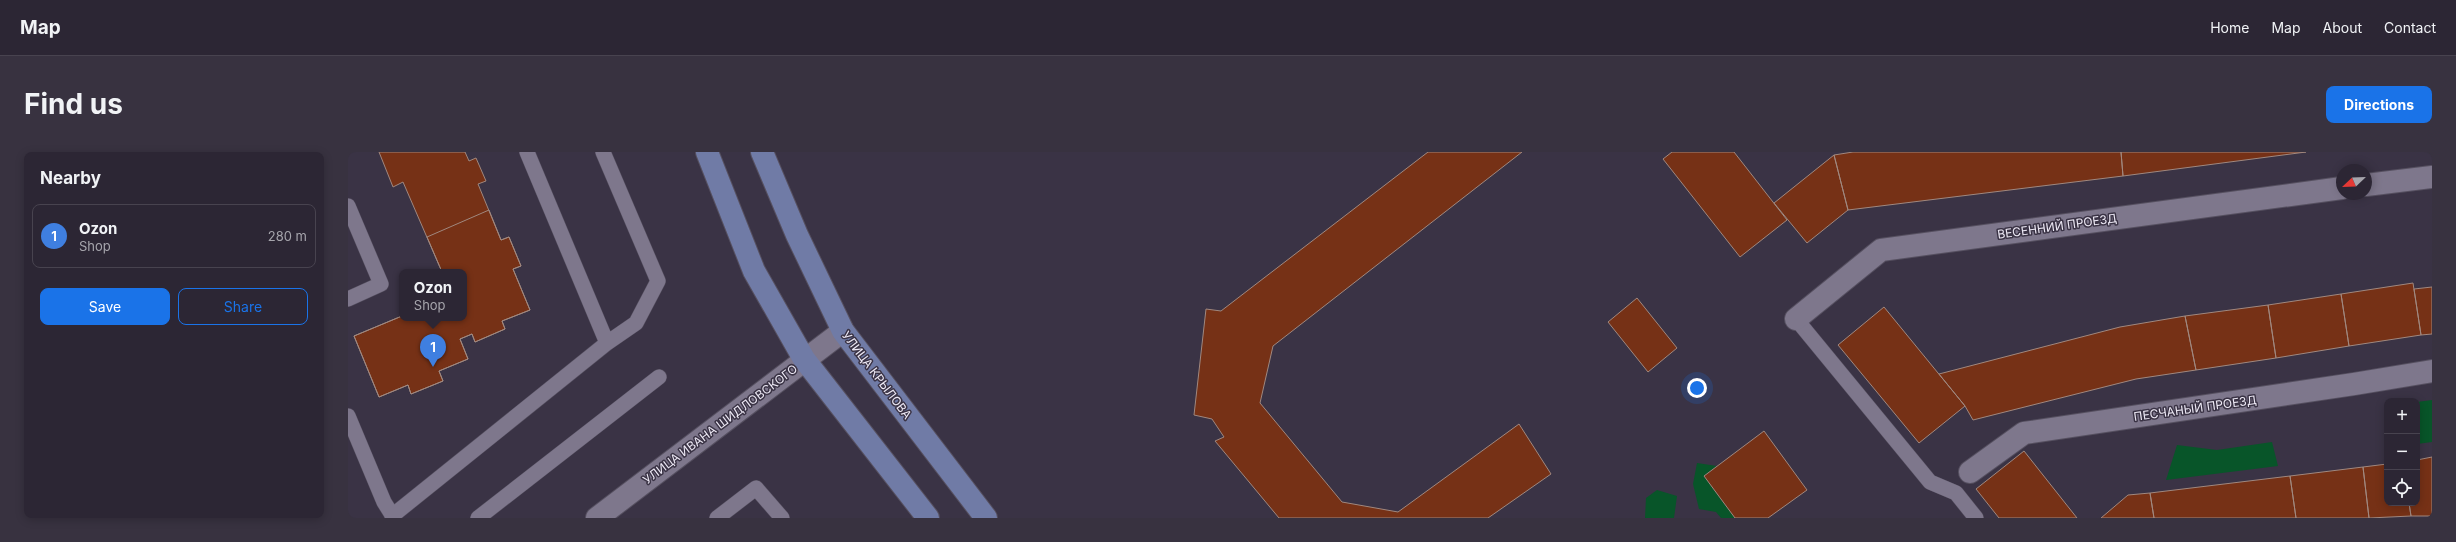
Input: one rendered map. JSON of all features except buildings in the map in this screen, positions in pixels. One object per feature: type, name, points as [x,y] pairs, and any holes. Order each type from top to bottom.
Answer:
[{"type":"main road","points":[[707,152],[754,271],[804,359],[928,518]]},
{"type":"main road","name":"УЛИЦА КРЫЛОВА","points":[[762,152],[796,236],[843,331],[986,518]]},
{"type":"street","points":[[2372,184],[2432,176]]},
{"type":"street","name":"ВЕСЕННИЙ ПРОЕЗД","points":[[1796,319],[1881,250],[2336,189]]},
{"type":"street","name":"УЛИЦА ИВАНА ШИДЛОВСКОГО","points":[[597,518],[804,359],[843,331]]},
{"type":"street","name":"ПЕСЧАНЫЙ ПРОЕЗД","points":[[1970,472],[2024,433],[2432,371]]},
{"type":"lane","points":[[526,152],[607,343]]},
{"type":"lane","points":[[348,416],[393,517],[607,343],[636,323],[658,282],[603,152]]},
{"type":"lane","points":[[348,206],[380,284],[348,299]]},
{"type":"lane","points":[[1796,319],[1930,482],[1956,493],[1976,518]]},
{"type":"lane","points":[[478,518],[659,377]]},
{"type":"lane","points":[[717,518],[756,488],[782,518]]},
{"type":"green space","points":[[2432,400],[2432,442],[2420,444],[2420,402]]},
{"type":"green space","points":[[2272,442],[2278,466],[2166,480],[2177,445],[2217,450]]},
{"type":"green space","points":[[1697,463],[1717,466],[1704,476],[1735,518],[1721,518],[1716,512],[1699,509],[1693,484]]},
{"type":"green space","points":[[1657,490],[1677,496],[1674,518],[1645,518],[1646,498]]},
{"type":"place","name":"Ozon","points":[[433,367]]}]
